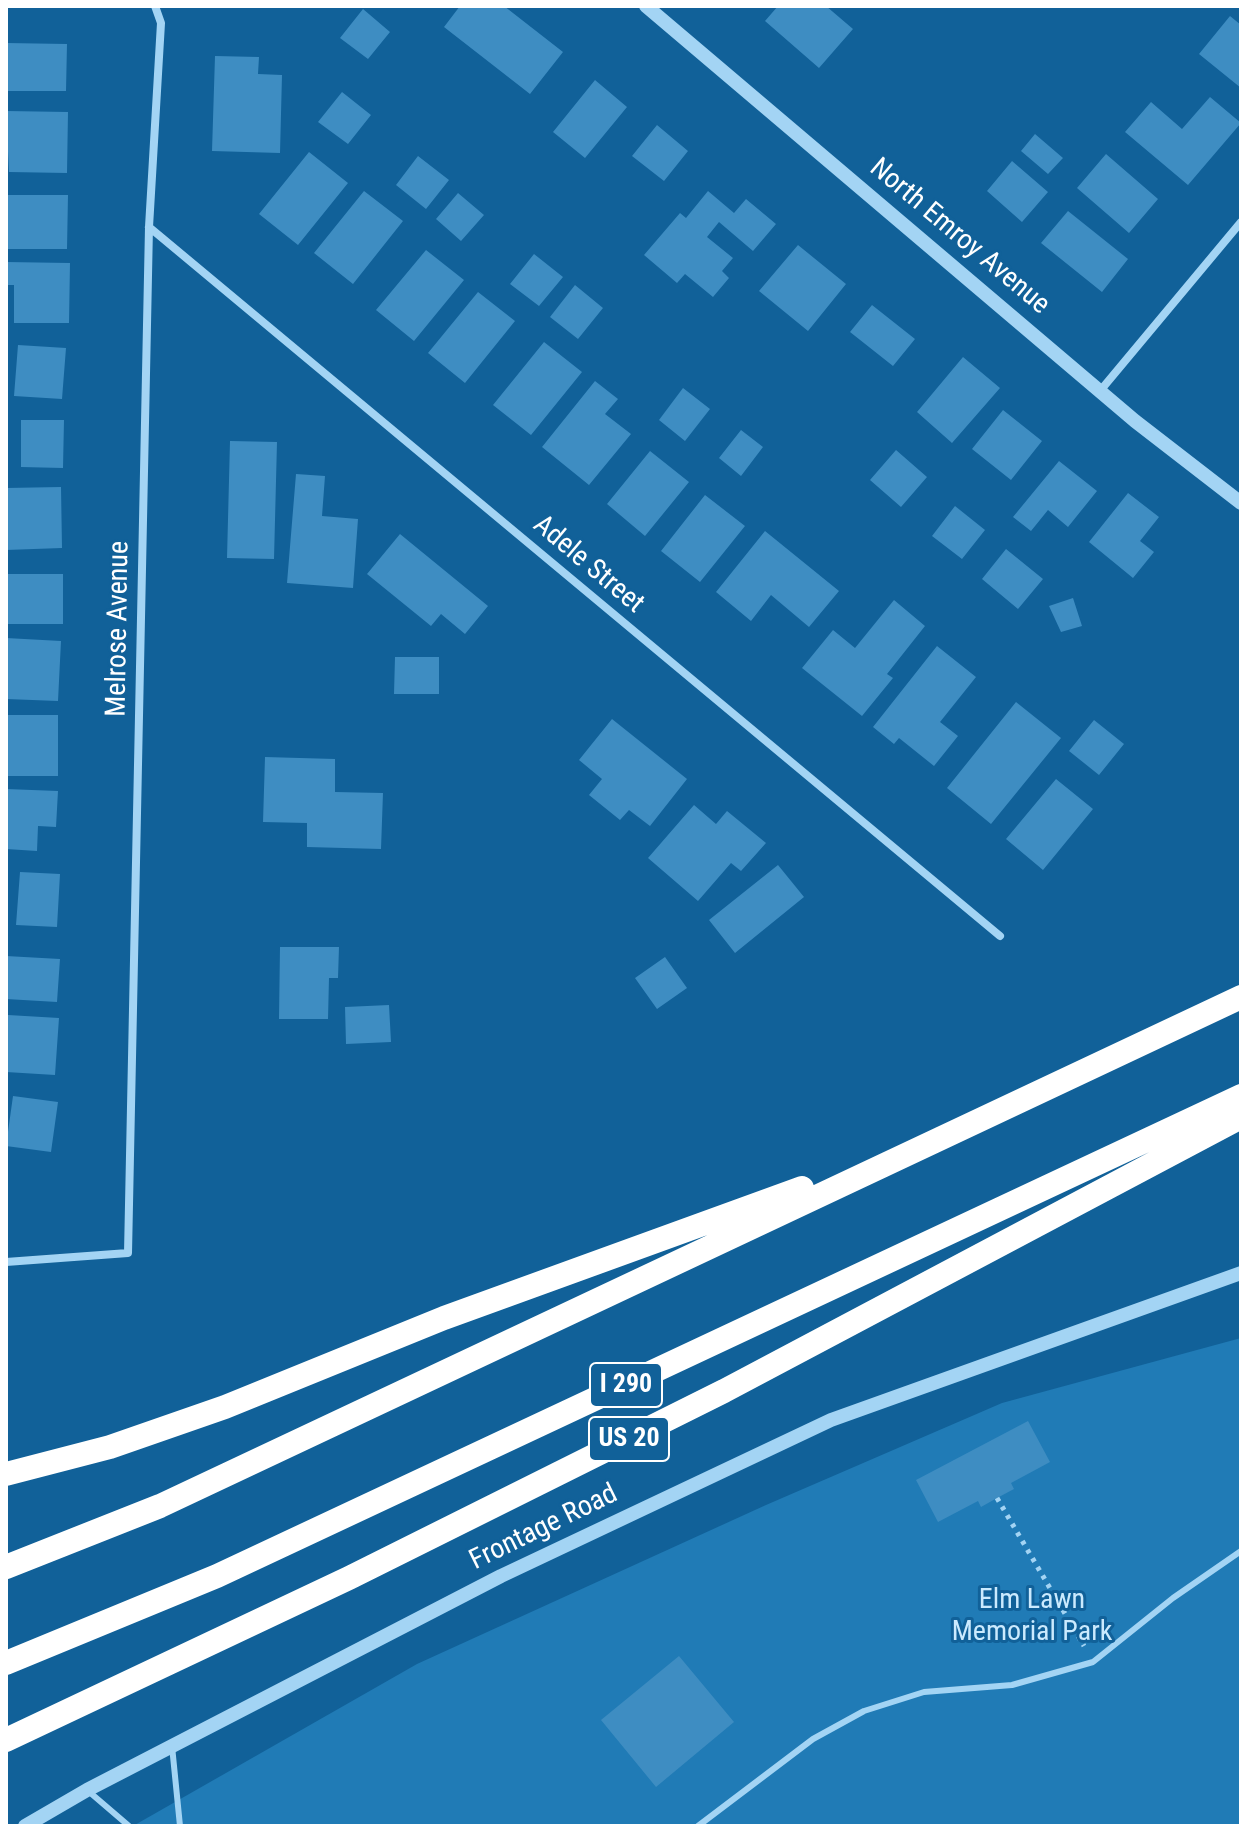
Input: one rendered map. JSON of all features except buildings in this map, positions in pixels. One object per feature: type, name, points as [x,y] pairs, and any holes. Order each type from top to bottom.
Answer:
[{"type":"highway","points":[[6,1567],[160,1506],[1241,997]]},
{"type":"highway","name":"I 290","points":[[6,1663],[245,1563],[1241,1096]]},
{"type":"highway","name":"US 20","points":[[6,1740],[349,1578],[710,1398],[1241,1117]]},
{"type":"highway","points":[[6,1474],[110,1447],[225,1407],[444,1318],[936,1139]]},
{"type":"street","name":"Melrose Avenue","points":[[6,1262],[128,1253],[149,227],[161,23],[155,6]]},
{"type":"street","name":"North Emroy Avenue","points":[[653,8],[1100,391],[1241,503]]},
{"type":"street","points":[[1100,391],[1241,222]]},
{"type":"street","name":"Adele Street","points":[[149,227],[1000,936]]},
{"type":"street","name":"Frontage Road","points":[[25,1826],[87,1790],[501,1576],[831,1420],[1241,1273]]},
{"type":"lane","points":[[698,1826],[813,1739],[864,1711],[924,1692],[1012,1685],[1093,1662],[1173,1598],[1241,1551]]},
{"type":"lane","points":[[172,1746],[180,1826]]},
{"type":"lane","points":[[87,1790],[129,1826]]},
{"type":"path","points":[[997,1498],[1093,1662]]},
{"type":"green space","name":"Elm Lawn Memorial Park","points":[[1241,1338],[1241,1826],[133,1826],[417,1664],[766,1505],[1002,1403]]}]
